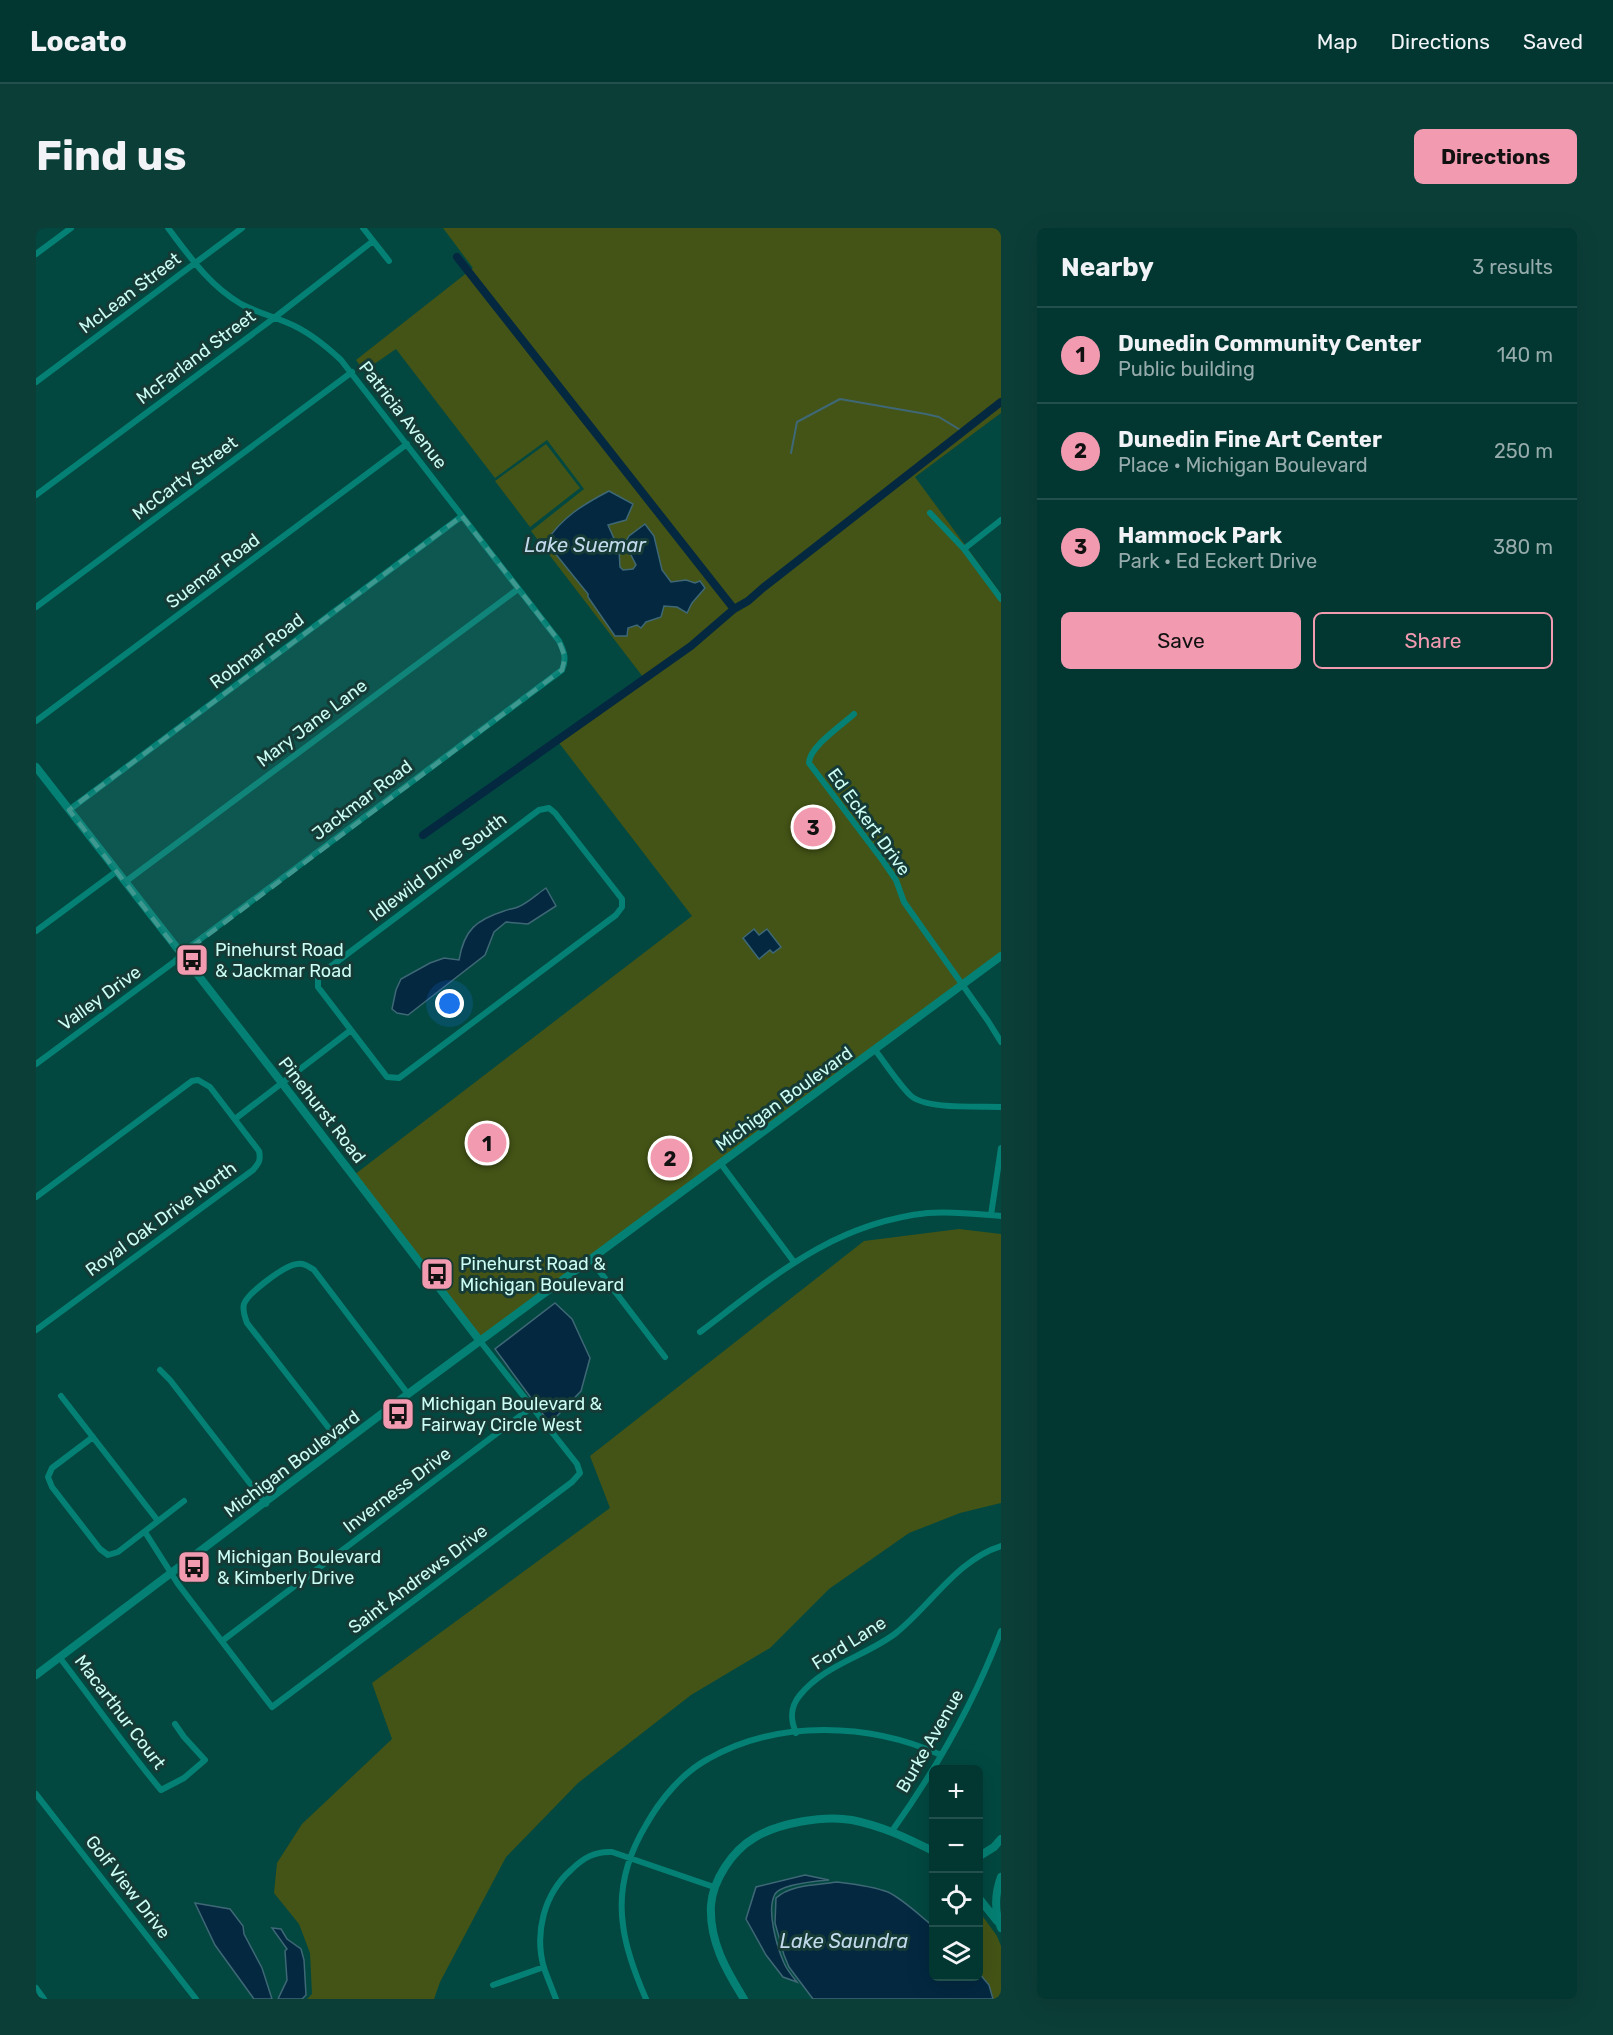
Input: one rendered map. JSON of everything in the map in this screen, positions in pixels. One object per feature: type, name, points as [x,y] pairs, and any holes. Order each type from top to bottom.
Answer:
[{"type":"street","points":[[36,254],[71,228]]},
{"type":"street","name":"Patricia Avenue","points":[[168,228],[211,283],[254,311],[289,323],[316,338],[352,372],[564,649],[565,663],[562,669]]},
{"type":"street","name":"McLean Street","points":[[36,382],[242,228]]},
{"type":"street","points":[[363,228],[389,261]]},
{"type":"street","name":"McFarland Street","points":[[36,495],[274,318],[373,241]]},
{"type":"street","name":"McCarty Street","points":[[36,608],[352,372]]},
{"type":"street","name":"Suemar Road","points":[[36,721],[407,444]]},
{"type":"street","points":[[930,513],[964,549],[1001,599]]},
{"type":"street","name":"Robmar Road","points":[[69,810],[462,516]]},
{"type":"street","points":[[964,549],[1001,520]]},
{"type":"street","name":"Mary Jane Lane","points":[[125,882],[518,589]]},
{"type":"street","name":"Jackmar Road","points":[[181,955],[562,669]]},
{"type":"street","name":"Ed Eckert Drive","points":[[854,714],[816,747],[808,763],[896,879],[904,902],[963,985]]},
{"type":"street","name":"Pinehurst Road","points":[[36,767],[577,1464],[580,1473]]},
{"type":"street","name":"Idlewild Drive South","points":[[549,808],[555,813],[622,899],[622,907],[616,915],[399,1078],[387,1077],[351,1030],[318,987],[318,976],[539,810],[549,808]]},
{"type":"street","points":[[36,931],[117,871]]},
{"type":"street","name":"Valley Drive","points":[[36,1064],[181,955]]},
{"type":"street","name":"Michigan Boulevard","points":[[36,1676],[266,1504],[408,1394],[1001,956]]},
{"type":"street","points":[[963,985],[1001,1042]]},
{"type":"street","points":[[36,1197],[192,1081],[198,1080],[210,1087],[235,1119],[351,1030]]},
{"type":"street","points":[[875,1050],[910,1095],[919,1101],[1001,1107]]},
{"type":"street","name":"Royal Oak Drive North","points":[[36,1330],[253,1170],[259,1163],[259,1151],[235,1119]]},
{"type":"street","points":[[991,1215],[1001,1148]]},
{"type":"street","points":[[721,1164],[795,1262]]},
{"type":"street","points":[[700,1332],[795,1262],[840,1236],[897,1218],[929,1213],[1001,1216]]},
{"type":"street","points":[[591,1260],[664,1357]]},
{"type":"street","points":[[342,1445],[247,1323],[243,1311],[247,1298],[282,1270],[297,1263],[307,1264],[314,1270],[408,1394]]},
{"type":"street","points":[[160,1370],[266,1504]]},
{"type":"street","points":[[61,1396],[158,1521]]},
{"type":"street","name":"Inverness Drive","points":[[222,1641],[532,1407]]},
{"type":"street","points":[[93,1437],[52,1468],[48,1477],[52,1487],[100,1549],[108,1555],[118,1552],[184,1501]]},
{"type":"street","name":"Saint Andrews Drive","points":[[222,1641],[272,1707],[572,1482],[580,1473]]},
{"type":"street","points":[[145,1532],[171,1574],[222,1641]]},
{"type":"street","name":"Ford Lane","points":[[796,1732],[791,1721],[791,1712],[800,1694],[828,1671],[866,1652],[889,1637],[912,1618],[954,1576],[988,1551],[1001,1546]]},
{"type":"street","name":"Burke Avenue","points":[[892,1831],[921,1790],[979,1686],[1001,1631]]},
{"type":"street","name":"Macarthur Court","points":[[60,1658],[107,1718],[131,1755],[161,1790],[184,1778],[205,1760],[175,1725]]},
{"type":"street","points":[[646,1999],[633,1967],[623,1926],[624,1880],[630,1857],[652,1813],[678,1783],[707,1759],[750,1740],[796,1732],[834,1730],[872,1733],[910,1743],[941,1755]]},
{"type":"street","name":"Golf View Drive","points":[[36,1794],[196,1999]]},
{"type":"street","points":[[744,1999],[721,1961],[711,1921],[714,1887],[728,1863],[753,1838],[774,1829],[801,1822],[850,1820],[892,1831],[929,1849]]},
{"type":"street","points":[[983,1854],[1001,1839]]},
{"type":"street","points":[[556,1999],[544,1967],[541,1945],[542,1921],[551,1893],[560,1879],[576,1864],[600,1851],[612,1852],[714,1887]]},
{"type":"street","points":[[1000,1925],[996,1894],[1001,1877]]},
{"type":"street","points":[[983,1903],[1000,1925]]},
{"type":"street","points":[[493,1984],[544,1967]]},
{"type":"street","points":[[36,1988],[44,1999]]},
{"type":"highlighted area","points":[[462,516],[559,641],[565,657],[562,670],[181,955],[69,810]]},
{"type":"green space","points":[[443,228],[1001,228],[1001,413],[915,477],[1001,594],[1001,953],[480,1341],[354,1175],[692,916],[556,739],[643,677],[531,531],[584,489],[547,440],[495,478],[396,349],[364,371],[356,360],[473,268]]},
{"type":"green space","points":[[546,444],[580,488],[530,527],[495,481]]},
{"type":"green space","points":[[959,1229],[1001,1234],[1001,1503],[960,1513],[909,1533],[829,1589],[770,1648],[691,1695],[578,1783],[506,1857],[440,1982],[434,1999],[307,1999],[312,1994],[310,1953],[299,1924],[274,1893],[277,1863],[302,1824],[392,1739],[372,1683],[610,1508],[590,1456],[864,1241]]},
{"type":"green space","points":[[983,1917],[997,1936],[1001,1946],[1001,1999],[993,1999],[989,1985],[983,1978]]},
{"type":"water","name":"Lake Suemar","points":[[609,491],[633,504],[626,520],[608,525],[619,550],[620,567],[623,570],[633,569],[636,565],[625,543],[629,536],[645,524],[654,536],[662,570],[671,582],[686,580],[695,583],[700,581],[705,588],[687,613],[677,607],[664,606],[661,617],[646,622],[641,628],[637,625],[628,628],[627,636],[615,636],[588,594],[546,542],[559,525],[574,512]]},
{"type":"water","points":[[546,888],[556,906],[528,924],[506,922],[494,932],[485,955],[408,1015],[397,1013],[392,1009],[401,979],[444,958],[459,960],[464,941],[479,923],[494,914],[522,905]]},
{"type":"water","points":[[754,929],[759,935],[767,929],[781,947],[773,953],[770,950],[759,959],[743,938]]},
{"type":"water","points":[[555,1303],[572,1319],[590,1358],[581,1391],[554,1419],[548,1421],[495,1349]]},
{"type":"water","points":[[805,1875],[829,1880],[784,1888],[775,1894],[772,1909],[772,1919],[781,1956],[797,1982],[783,1977],[766,1955],[746,1919],[756,1887]]},
{"type":"water","name":"Lake Saundra","points":[[837,1882],[882,1890],[894,1895],[929,1923],[929,1981],[983,1981],[983,1978],[989,1985],[993,1999],[813,1999],[789,1967],[775,1923],[776,1898],[789,1890]]},
{"type":"water","points":[[195,1903],[230,1909],[243,1926],[244,1934],[262,1968],[272,1999],[254,1999],[215,1945]]},
{"type":"water","points":[[272,1928],[281,1929],[287,1939],[301,1949],[306,1995],[302,1999],[278,1999],[287,1980],[285,1951],[287,1949]]},
{"type":"waterway","points":[[457,257],[734,609]]},
{"type":"waterway","points":[[791,453],[797,422],[840,399],[939,417],[962,431]]},
{"type":"waterway","points":[[423,835],[691,646],[734,609],[748,601],[1001,402]]},
{"type":"place","name":"Hammock Park","points":[[813,827]]},
{"type":"place","name":"Pinehurst Road & Jackmar Road","points":[[192,960]]},
{"type":"place","name":"Dunedin Community Center","points":[[487,1143]]},
{"type":"place","name":"Dunedin Fine Art Center","points":[[670,1158]]},
{"type":"place","name":"Pinehurst Road & Michigan Boulevard","points":[[437,1274]]},
{"type":"place","name":"Michigan Boulevard & Fairway Circle West","points":[[398,1414]]},
{"type":"place","name":"Michigan Boulevard & Kimberly Drive","points":[[194,1567]]}]
